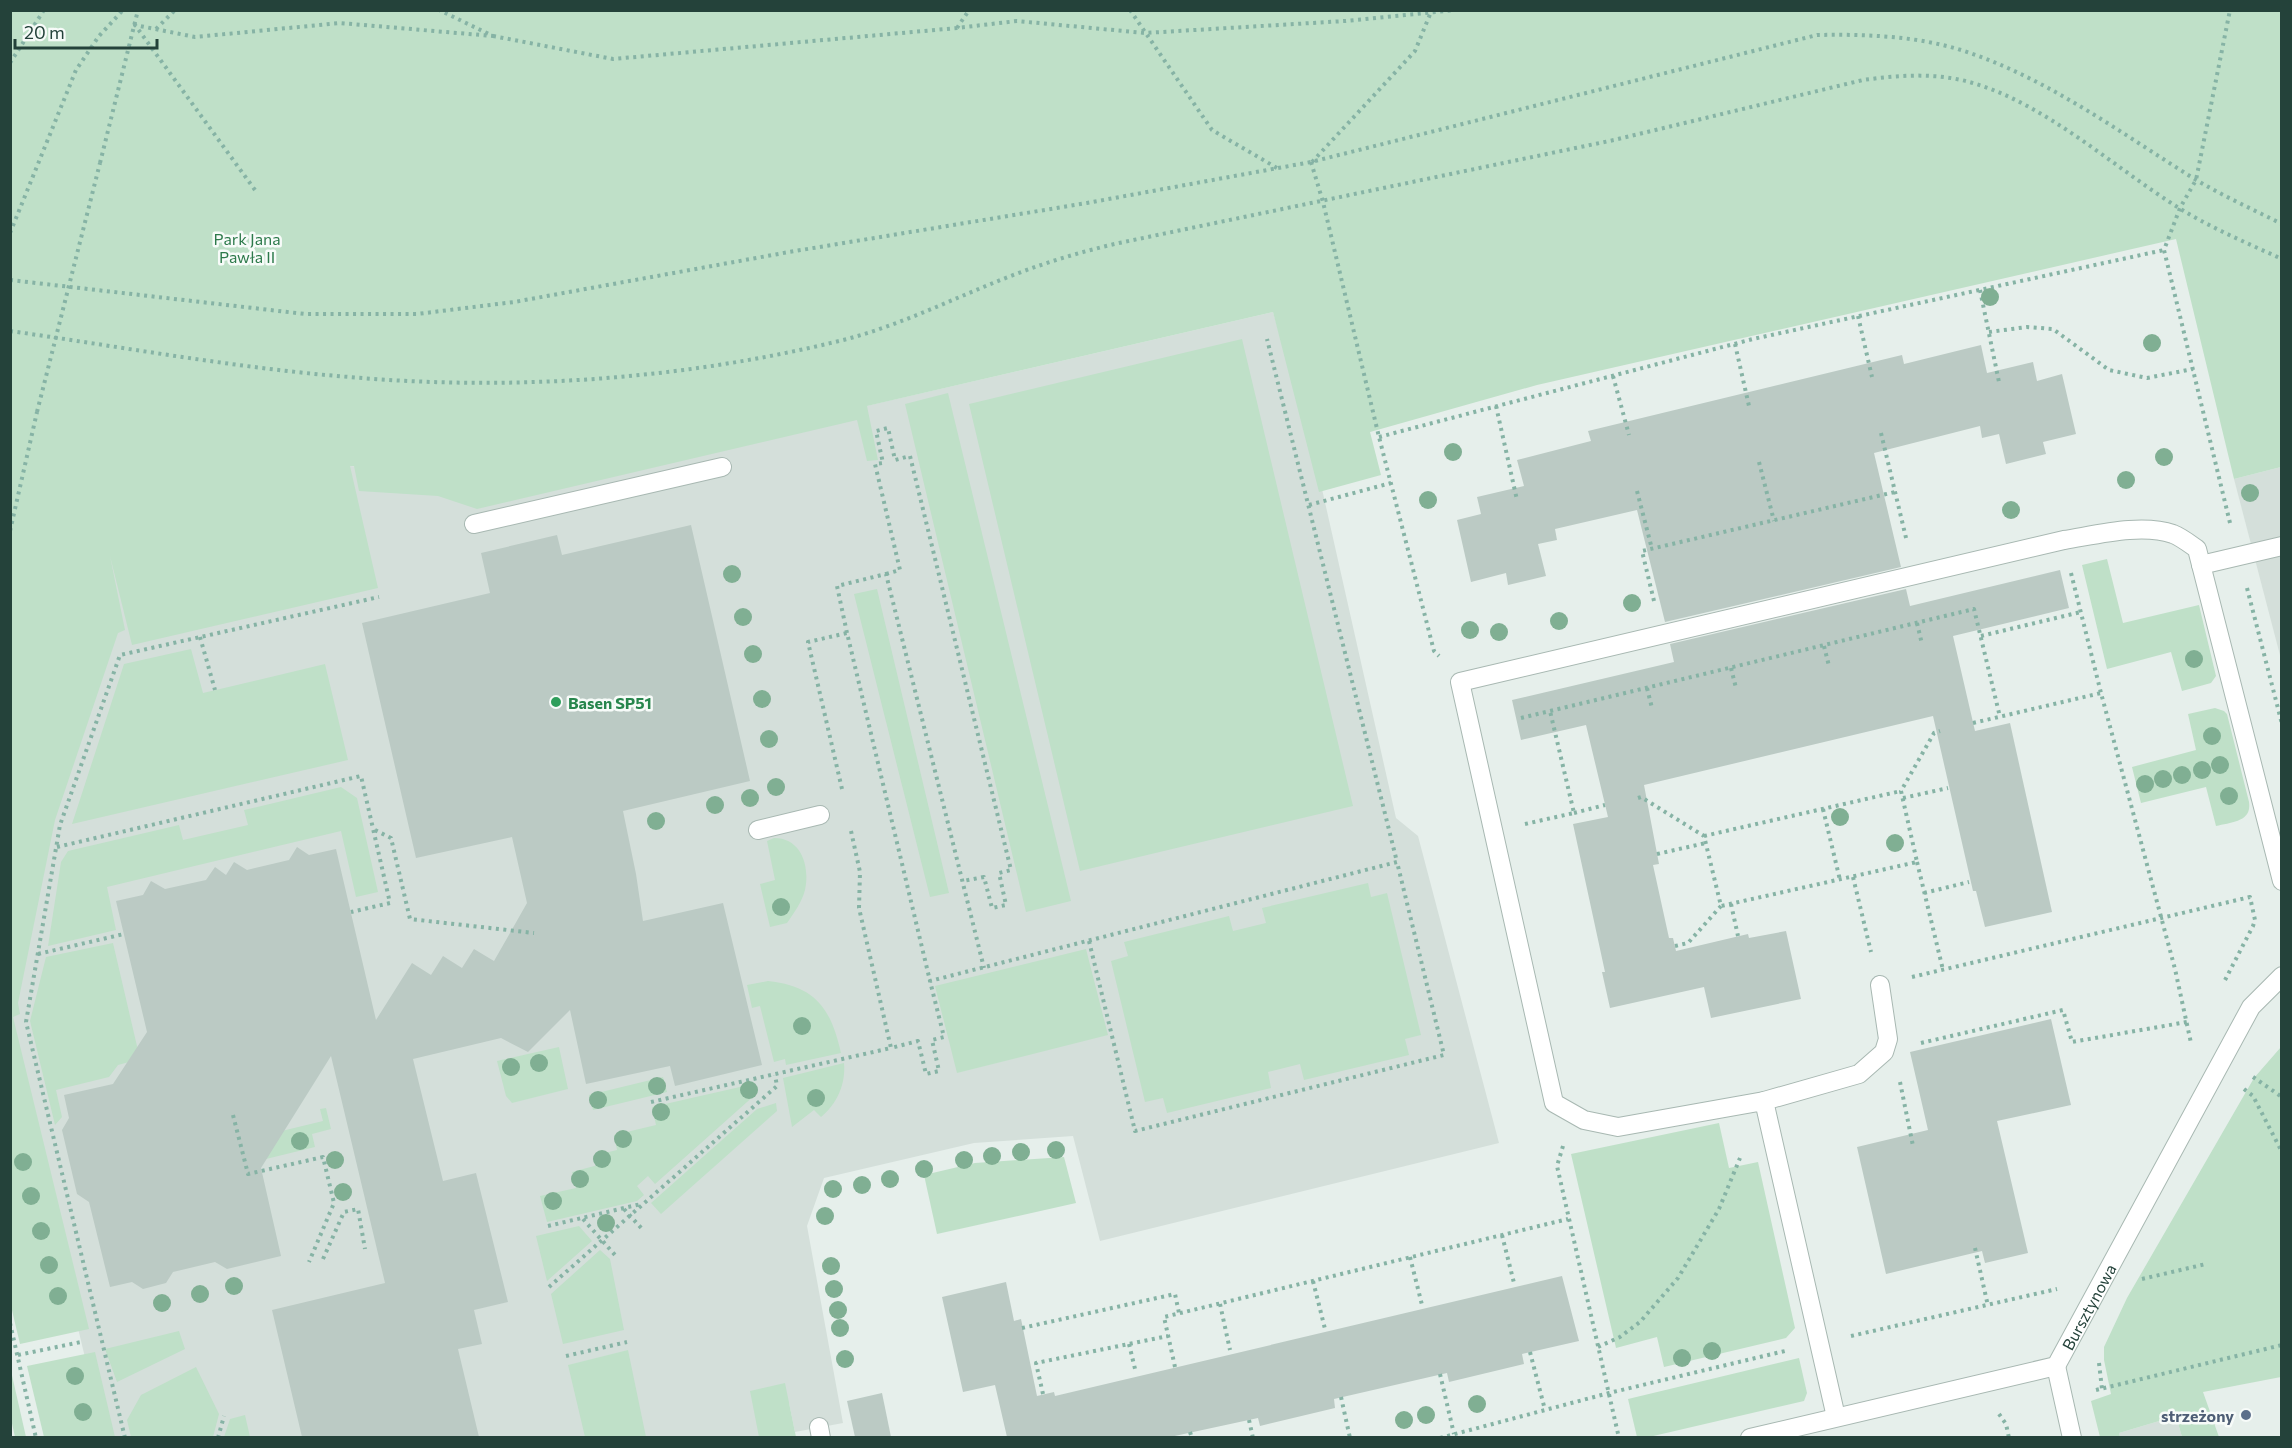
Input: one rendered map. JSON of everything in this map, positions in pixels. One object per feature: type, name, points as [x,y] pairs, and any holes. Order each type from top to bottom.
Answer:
[{"type":"street","points":[[474,524],[722,467]]},
{"type":"street","points":[[1880,985],[1888,1039],[1884,1052],[1859,1074],[1764,1101],[1618,1127],[1584,1120],[1554,1103],[1460,682],[2064,540],[2116,532],[2151,530],[2174,534],[2199,557],[2282,881]]},
{"type":"street","points":[[2199,557],[2238,556],[2282,546]]},
{"type":"street","points":[[758,830],[820,815]]},
{"type":"street","name":"Bursztynowa","points":[[1750,1437],[2056,1366],[2251,1007],[2282,976]]},
{"type":"street","points":[[1764,1101],[1836,1417]]},
{"type":"street","points":[[2056,1366],[2072,1437]]},
{"type":"path","points":[[10,63],[44,10]]},
{"type":"path","points":[[10,233],[76,70],[99,36],[123,10]]},
{"type":"path","points":[[10,531],[37,412],[138,10]]},
{"type":"path","points":[[155,29],[175,10]]},
{"type":"path","points":[[439,10],[493,36]]},
{"type":"path","points":[[957,28],[969,10]]},
{"type":"path","points":[[1130,10],[1212,130],[1277,168]]},
{"type":"path","points":[[135,25],[195,37],[340,23],[493,36],[612,59],[1017,21],[1145,33],[1345,21],[1455,10]]},
{"type":"path","points":[[2230,10],[2196,180],[2180,208],[2164,250],[2238,556],[2282,724]]},
{"type":"path","points":[[1311,162],[1415,51],[1431,12]]},
{"type":"path","points":[[135,25],[255,190]]},
{"type":"path","points":[[10,280],[305,314],[417,314],[514,302],[1311,162],[1817,35],[1860,34],[1919,41],[1969,52],[2028,77],[2096,116],[2196,180],[2282,224]]},
{"type":"path","points":[[10,331],[259,367],[360,378],[443,383],[507,383],[664,373],[838,342],[926,313],[1014,274],[1077,253],[1614,140],[1863,80],[1896,75],[1935,76],[1974,83],[2010,96],[2038,112],[2180,208],[2219,230],[2282,259]]},
{"type":"path","points":[[1311,162],[1323,202],[1379,437],[1434,651],[1460,682]]},
{"type":"path","points":[[1379,437],[1735,344],[2164,250]]},
{"type":"path","points":[[1980,290],[1999,382]]},
{"type":"path","points":[[1858,316],[1872,377]]},
{"type":"path","points":[[1989,332],[2027,327],[2053,329],[2109,370],[2147,378],[2193,369]]},
{"type":"path","points":[[1089,941],[1135,1131],[1444,1055],[1267,339]]},
{"type":"path","points":[[1735,344],[1749,406]]},
{"type":"path","points":[[1613,376],[1629,435]]},
{"type":"path","points":[[1496,406],[1517,500]]},
{"type":"path","points":[[651,1102],[918,1041],[926,1074],[939,1071],[932,1041],[944,1037],[837,586],[900,570],[875,464],[883,463],[876,431],[888,428],[895,460],[910,456],[1011,870],[999,873],[1006,905],[992,908],[984,877],[963,881]]},
{"type":"path","points":[[1881,433],[1908,546]]},
{"type":"path","points":[[1759,462],[1774,521]]},
{"type":"path","points":[[1309,505],[1391,483]]},
{"type":"path","points":[[1637,490],[1652,549]]},
{"type":"path","points":[[1654,603],[1642,552],[1895,492]]},
{"type":"path","points":[[2069,566],[2192,1044]]},
{"type":"path","points":[[886,574],[984,968]]},
{"type":"path","points":[[125,1437],[26,1022],[60,825],[120,655],[380,597]]},
{"type":"path","points":[[1521,718],[1974,609],[2000,717]]},
{"type":"path","points":[[1981,636],[2081,612]]},
{"type":"path","points":[[1917,623],[1922,644]]},
{"type":"path","points":[[843,796],[808,642],[847,633]]},
{"type":"path","points":[[200,637],[214,690]]},
{"type":"path","points":[[1824,646],[1829,666]]},
{"type":"path","points":[[1731,668],[1736,688]]},
{"type":"path","points":[[1647,688],[1652,708]]},
{"type":"path","points":[[1973,723],[2101,693]]},
{"type":"path","points":[[1550,711],[1574,813]]},
{"type":"path","points":[[1940,731],[1934,733],[1901,791],[1943,970],[2250,897]]},
{"type":"path","points":[[57,847],[361,776],[390,903],[351,912]]},
{"type":"path","points":[[1903,798],[1948,788]]},
{"type":"path","points":[[1704,836],[1901,791]]},
{"type":"path","points":[[1638,798],[1641,797],[1704,836],[1720,906]]},
{"type":"path","points":[[1494,832],[1605,806]]},
{"type":"path","points":[[1823,809],[1840,880]]},
{"type":"path","points":[[851,829],[860,872],[859,908],[891,1048]]},
{"type":"path","points":[[374,830],[391,838],[410,920],[534,933]]},
{"type":"path","points":[[1657,854],[1706,843]]},
{"type":"path","points":[[930,981],[1397,862]]},
{"type":"path","points":[[1675,946],[1688,943],[1720,906],[1917,862]]},
{"type":"path","points":[[1853,877],[1880,985]]},
{"type":"path","points":[[1924,892],[1969,882]]},
{"type":"path","points":[[1731,904],[1738,936]]},
{"type":"path","points":[[38,954],[124,934]]},
{"type":"path","points":[[1884,1052],[2063,1010],[2072,1042],[2187,1022]]},
{"type":"path","points":[[549,1287],[777,1086],[775,1074]]},
{"type":"path","points":[[2239,1087],[2253,1096],[2282,1152]]},
{"type":"path","points":[[1598,1347],[1620,1337],[1640,1322],[1678,1278],[1719,1209],[1764,1101]]},
{"type":"path","points":[[233,1115],[248,1174],[323,1157],[334,1203],[309,1262]]},
{"type":"path","points":[[1909,1123],[1913,1146]]},
{"type":"path","points":[[1557,1166],[1619,1437]]},
{"type":"path","points":[[548,1226],[644,1203]]},
{"type":"path","points":[[323,1259],[344,1212],[358,1209],[365,1249]]},
{"type":"path","points":[[624,1209],[643,1230]]},
{"type":"path","points":[[583,1219],[615,1255]]},
{"type":"path","points":[[1175,1367],[1164,1317],[1569,1219]]},
{"type":"path","points":[[1502,1235],[1514,1283]]},
{"type":"path","points":[[1976,1248],[1988,1306]]},
{"type":"path","points":[[1410,1257],[1422,1305]]},
{"type":"path","points":[[2140,1279],[2206,1264]]},
{"type":"path","points":[[1440,1437],[1609,1393],[2056,1291],[2062,1280]]},
{"type":"path","points":[[1313,1281],[1325,1329]]},
{"type":"path","points":[[1022,1328],[1175,1294],[1179,1314]]},
{"type":"path","points":[[1220,1304],[1230,1350]]},
{"type":"path","points":[[10,1323],[36,1437]]},
{"type":"path","points":[[1043,1394],[1036,1363],[1168,1336]]},
{"type":"path","points":[[18,1355],[81,1342]]},
{"type":"path","points":[[566,1356],[627,1342]]},
{"type":"path","points":[[1129,1344],[1136,1373]]},
{"type":"path","points":[[1530,1352],[1545,1410]]},
{"type":"path","points":[[2099,1357],[2102,1389]]},
{"type":"path","points":[[1440,1374],[1454,1434]]},
{"type":"path","points":[[1341,1397],[1350,1437]]},
{"type":"path","points":[[1999,1413],[2006,1424],[2009,1437]]},
{"type":"path","points":[[218,1437],[224,1416]]},
{"type":"path","points":[[1249,1419],[1253,1437]]},
{"type":"shaded area","points":[[1273,312],[1313,449],[1396,818],[1418,836],[1499,1143],[1100,1241],[1073,1136],[974,1143],[824,1178],[807,1226],[843,1423],[795,1432],[789,1403],[778,1437],[104,1437],[11,1048],[10,946],[103,523],[349,466],[559,477]]},
{"type":"shaded area","points":[[2281,467],[2281,659],[2234,479]]},
{"type":"shaded area","points":[[2176,1416],[2182,1437],[2120,1437],[2119,1433]]},
{"type":"green space","name":"Park Jana Pawła II","points":[[10,11],[2281,11],[2281,467],[2234,479],[2176,239],[1537,385],[1370,432],[1381,475],[1319,492],[1273,312],[867,406],[878,460],[867,461],[857,420],[477,509],[438,496],[359,491],[354,466],[350,466],[378,588],[132,645],[110,556],[125,630],[118,633],[55,820],[18,1003],[20,1014],[13,1017],[89,1329],[20,1344],[10,1302]]},
{"type":"green space","points":[[1242,339],[1353,806],[1080,871],[969,404]]},
{"type":"green space","points":[[948,393],[1071,901],[1026,912],[905,404]]},
{"type":"green space","points":[[2107,559],[2123,623],[2199,605],[2216,676],[2211,683],[2182,691],[2171,652],[2107,669],[2082,565]]},
{"type":"green space","points":[[877,589],[949,893],[930,897],[854,594]]},
{"type":"green space","points":[[191,649],[203,693],[325,664],[348,760],[72,824],[124,664]]},
{"type":"green space","points":[[2215,708],[2227,714],[2249,802],[2247,814],[2234,822],[2216,826],[2206,787],[2141,803],[2132,767],[2196,750],[2188,714]]},
{"type":"green space","points":[[341,787],[357,798],[378,892],[356,897],[341,831],[107,887],[116,930],[48,946],[61,862],[68,851],[179,825],[183,840],[248,825],[244,810]]},
{"type":"green space","points":[[774,838],[784,839],[797,848],[805,863],[806,881],[802,899],[787,923],[770,927],[760,884],[775,880],[767,841]]},
{"type":"green space","points":[[1368,883],[1371,897],[1387,893],[1421,1035],[1405,1039],[1409,1055],[1304,1080],[1300,1064],[1268,1072],[1271,1088],[1167,1113],[1163,1098],[1145,1102],[1111,961],[1128,956],[1124,942],[1229,916],[1233,931],[1266,923],[1262,908]]},
{"type":"green space","points":[[113,943],[140,1059],[118,1065],[109,1077],[56,1090],[62,1117],[55,1125],[30,1021],[46,957]]},
{"type":"green space","points":[[1086,949],[1108,1035],[957,1073],[935,986]]},
{"type":"green space","points":[[768,981],[798,988],[818,1002],[832,1023],[841,1053],[786,1065],[785,1059],[774,1062],[760,1006],[752,1008],[747,985]]},
{"type":"green space","points":[[559,1047],[568,1089],[512,1103],[506,1096],[497,1061]]},
{"type":"green space","points":[[2281,1047],[2281,1377],[2203,1392],[2219,1437],[2182,1437],[2176,1416],[2119,1433],[2120,1437],[2100,1437],[2091,1401],[2111,1394],[2104,1360],[2104,1347],[2127,1298],[2254,1078]]},
{"type":"green space","points":[[844,1063],[842,1086],[832,1106],[821,1117],[814,1110],[792,1127],[783,1078]]},
{"type":"green space","points":[[663,1077],[667,1092],[593,1110],[589,1095]]},
{"type":"green space","points":[[753,1084],[756,1094],[655,1184],[648,1176],[637,1186],[644,1195],[637,1201],[547,1222],[540,1196],[576,1188],[572,1172],[598,1165],[596,1155],[617,1150],[614,1135],[656,1125],[652,1107]]},
{"type":"green space","points":[[776,1103],[777,1111],[661,1214],[651,1203],[757,1109]]},
{"type":"green space","points":[[326,1108],[331,1129],[312,1134],[315,1147],[262,1160],[257,1137],[323,1121],[320,1109]]},
{"type":"green space","points":[[1719,1123],[1729,1168],[1758,1162],[1795,1328],[1786,1338],[1664,1367],[1657,1337],[1616,1348],[1571,1154]]},
{"type":"green space","points":[[1064,1157],[1076,1203],[937,1234],[924,1175],[975,1163]]},
{"type":"green space","points":[[579,1226],[592,1241],[547,1281],[536,1236]]},
{"type":"green space","points":[[600,1250],[610,1259],[624,1330],[563,1344],[551,1294]]},
{"type":"green space","points":[[179,1331],[185,1349],[117,1382],[105,1349]]},
{"type":"green space","points":[[628,1350],[646,1437],[585,1437],[568,1365]]},
{"type":"green space","points":[[95,1352],[115,1437],[44,1437],[27,1366]]},
{"type":"green space","points":[[1799,1358],[1807,1393],[1804,1401],[1649,1437],[1637,1437],[1628,1399]]},
{"type":"green space","points":[[196,1367],[219,1414],[213,1437],[131,1437],[127,1420],[141,1395]]},
{"type":"green space","points":[[11,1371],[26,1437],[15,1437],[11,1419]]},
{"type":"green space","points":[[785,1383],[796,1437],[759,1437],[750,1391]]},
{"type":"green space","points":[[245,1415],[250,1437],[224,1437],[230,1419]]},
{"type":"building","points":[[1981,345],[1987,373],[2033,362],[2037,381],[2062,374],[2076,434],[2043,442],[2046,454],[2006,464],[1999,434],[1982,438],[1980,426],[1874,453],[1901,567],[1665,622],[1637,510],[1555,529],[1557,540],[1538,544],[1546,576],[1508,585],[1506,573],[1471,582],[1457,520],[1481,514],[1477,497],[1524,486],[1517,460],[1591,441],[1588,431],[1902,355],[1904,364]]},
{"type":"building","points":[[691,525],[750,781],[623,811],[643,921],[723,903],[762,1065],[675,1086],[670,1066],[586,1084],[570,1010],[528,1052],[501,1038],[413,1059],[443,1181],[476,1173],[508,1302],[474,1310],[482,1344],[458,1349],[479,1437],[302,1437],[272,1310],[385,1283],[331,1056],[261,1168],[281,1256],[227,1269],[215,1262],[173,1272],[166,1283],[143,1289],[132,1282],[110,1287],[89,1202],[77,1194],[62,1130],[69,1118],[64,1095],[113,1084],[147,1032],[116,901],[143,895],[151,881],[165,889],[206,880],[215,867],[226,875],[234,862],[247,870],[289,860],[297,847],[309,855],[336,849],[376,1020],[412,963],[431,975],[443,956],[462,968],[474,949],[494,961],[527,903],[512,837],[416,858],[362,623],[490,593],[481,553],[557,535],[562,555]]},
{"type":"building","points":[[2060,570],[2069,608],[1953,636],[1975,731],[2010,723],[2052,912],[1985,927],[1976,891],[1973,891],[1933,716],[1644,785],[1659,864],[1653,865],[1669,938],[1673,938],[1676,951],[1748,934],[1749,938],[1786,931],[1801,999],[1711,1018],[1704,987],[1610,1008],[1602,972],[1605,972],[1573,824],[1608,817],[1586,725],[1521,740],[1512,700],[1674,662],[1670,644],[1906,589],[1910,606]]},
{"type":"building","points":[[2051,1019],[2071,1105],[1997,1121],[2028,1253],[1985,1263],[1982,1251],[1886,1274],[1857,1147],[1928,1130],[1910,1052]]},
{"type":"building","points":[[1562,1276],[1579,1341],[1522,1354],[1524,1364],[1449,1382],[1447,1373],[1334,1399],[1335,1408],[1260,1426],[1258,1418],[1170,1437],[1007,1437],[995,1385],[963,1392],[942,1297],[1006,1282],[1014,1321],[1021,1319],[1037,1396],[1054,1392],[1055,1396]]},
{"type":"building","points":[[882,1393],[891,1437],[855,1437],[847,1401]]},
{"type":"place","name":"Basen SP51","points":[[556,702]]},
{"type":"place","name":"strzeżony","points":[[2246,1415]]}]
